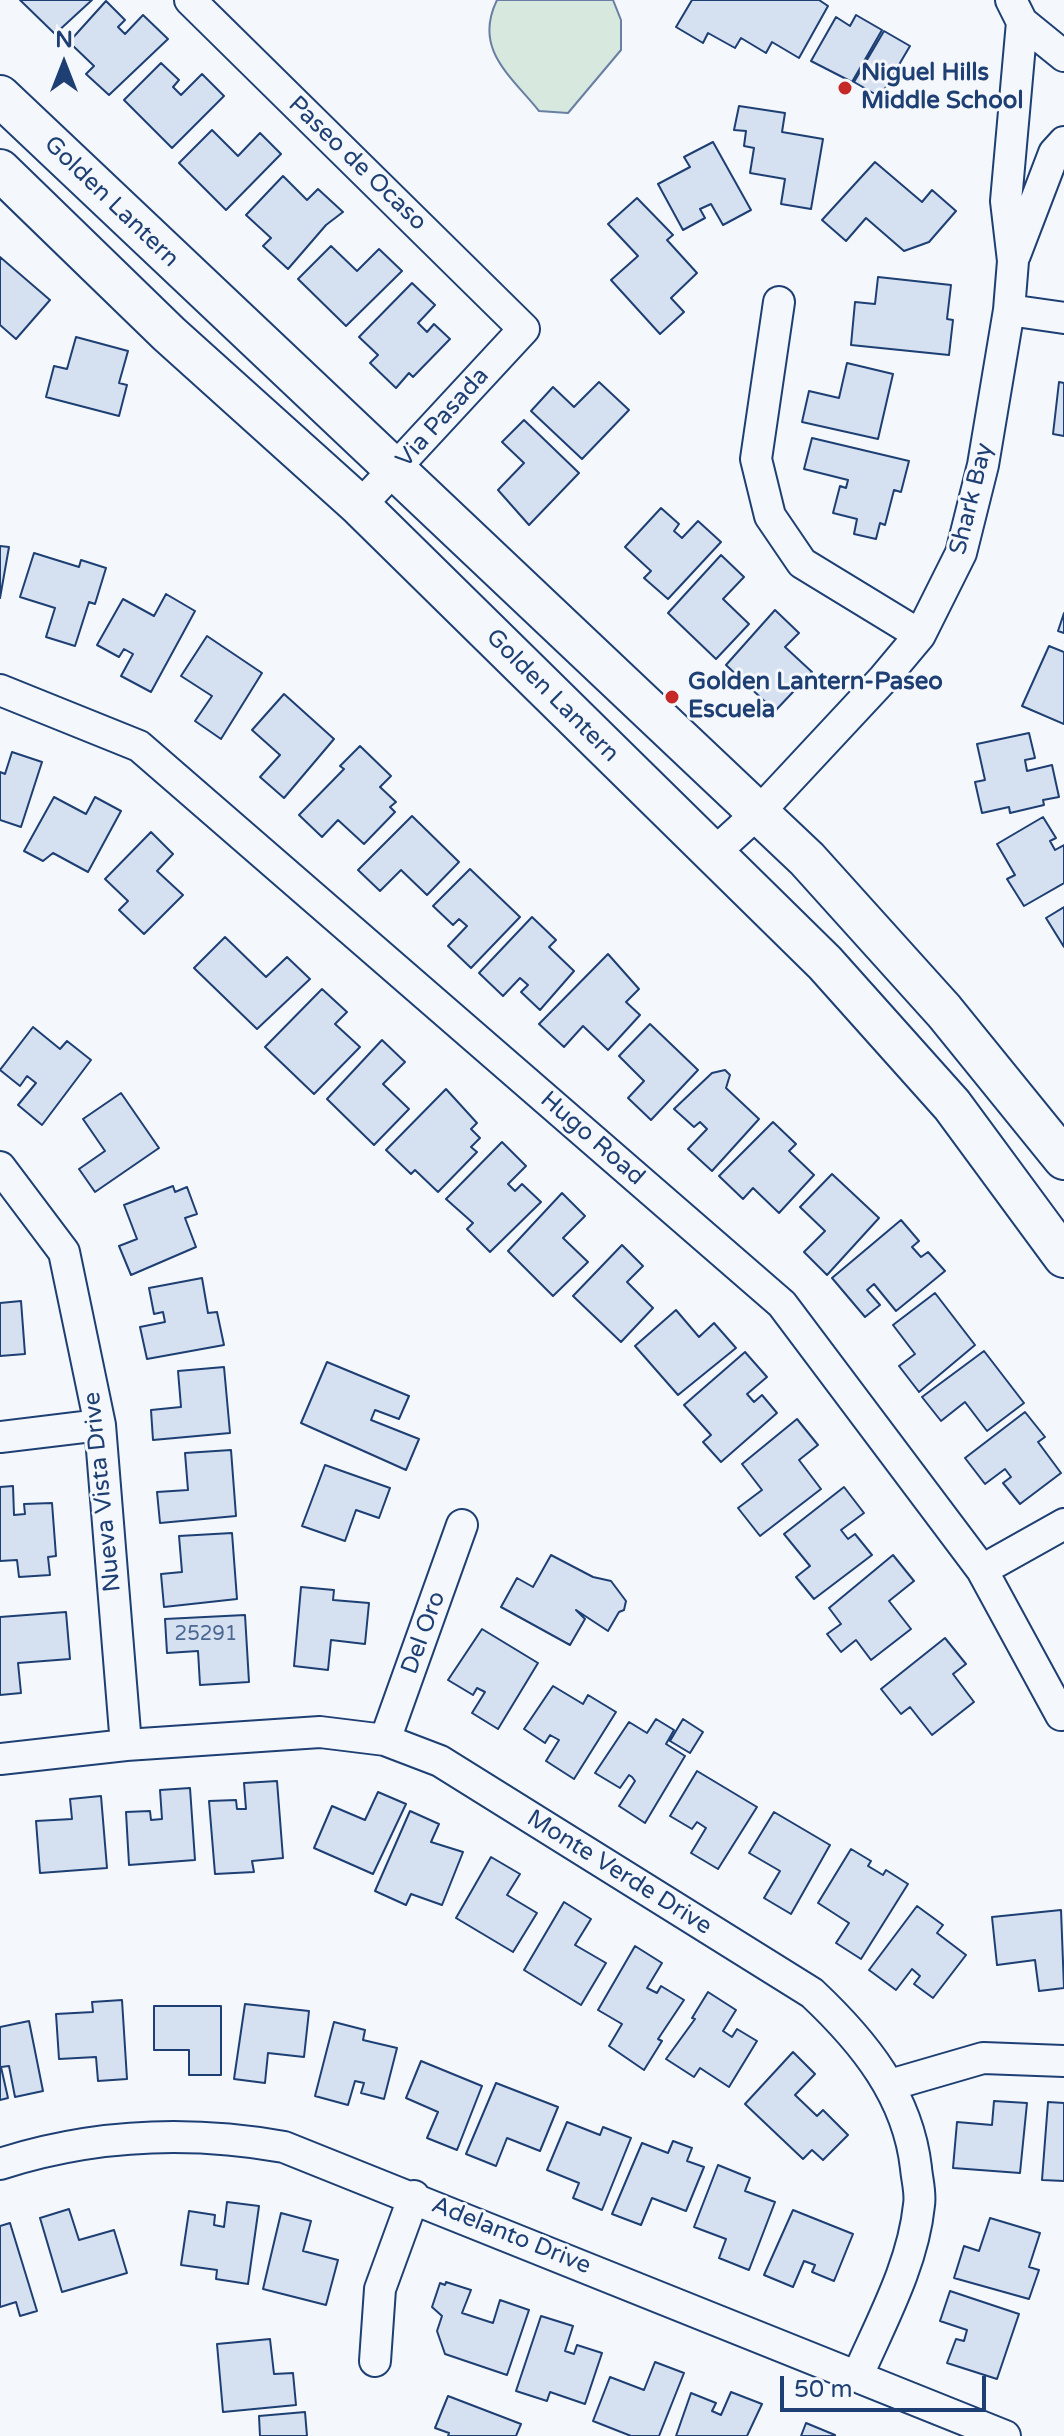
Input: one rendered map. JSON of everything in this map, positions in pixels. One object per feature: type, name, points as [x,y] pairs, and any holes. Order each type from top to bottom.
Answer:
[{"type":"main road","name":"Golden Lantern","points":[[0,96],[807,859],[934,999],[1064,1159]]},
{"type":"main road","name":"Golden Lantern","points":[[0,170],[169,334],[360,506],[714,853],[896,1040],[971,1130],[1064,1257]]},
{"type":"street","name":"Paseo de Ocaso","points":[[190,0],[524,329]]},
{"type":"street","points":[[1016,11],[1064,56]]},
{"type":"street","points":[[1013,261],[1006,201],[1016,11]]},
{"type":"street","points":[[1013,261],[1054,153],[1064,142]]},
{"type":"street","name":"Shark Bay","points":[[714,853],[759,812],[920,635],[961,553],[983,465],[1009,310],[1013,261]]},
{"type":"street","points":[[779,302],[756,459],[770,516],[802,563],[920,635]]},
{"type":"street","points":[[1009,310],[1064,318]]},
{"type":"street","name":"Via Pasada","points":[[360,506],[395,472],[524,329]]},
{"type":"street","name":"Hugo Road","points":[[0,690],[139,746],[782,1304],[982,1570],[1061,1715]]},
{"type":"street","name":"Nueva Vista Drive","points":[[0,1167],[64,1252],[100,1425],[126,1745]]},
{"type":"street","points":[[0,1437],[100,1425]]},
{"type":"street","points":[[982,1570],[1064,1524]]},
{"type":"street","name":"Del Oro","points":[[385,1740],[462,1525]]},
{"type":"street","name":"Monte Verde Drive","points":[[0,1759],[126,1745],[320,1732],[385,1740],[440,1761],[812,1993],[856,2034],[890,2085],[912,2138],[920,2203],[903,2271],[857,2377]]},
{"type":"street","points":[[890,2085],[983,2058],[1064,2061]]},
{"type":"street","name":"Adelanto Drive","points":[[0,2164],[88,2141],[153,2136],[229,2137],[284,2147],[414,2196],[1005,2436]]},
{"type":"street","points":[[375,2361],[380,2289],[414,2196]]},
{"type":"shaded area","points":[[497,0],[613,0],[621,20],[621,50],[568,113],[539,111],[507,73],[492,47],[489,33]]},
{"type":"building","points":[[20,0],[92,0],[55,34]]},
{"type":"building","points":[[692,0],[819,0],[828,6],[799,58],[772,42],[766,53],[741,38],[735,48],[708,33],[703,43],[676,27]]},
{"type":"building","points":[[106,1],[125,20],[118,27],[125,34],[143,15],[168,39],[109,95],[86,74],[94,66],[69,42]]},
{"type":"building","points":[[856,15],[882,30],[852,82],[811,61],[836,17],[850,26]]},
{"type":"building","points":[[884,31],[910,46],[880,97],[854,82]]},
{"type":"building","points":[[161,63],[179,80],[173,87],[181,95],[202,74],[224,96],[172,148],[124,100]]},
{"type":"building","points":[[739,106],[785,113],[782,132],[823,139],[811,209],[781,204],[785,179],[750,173],[754,148],[744,146],[746,131],[734,130]]},
{"type":"building","points":[[212,130],[238,156],[260,133],[281,154],[226,210],[179,163]]},
{"type":"building","points":[[713,142],[751,210],[723,225],[711,204],[700,209],[705,218],[683,230],[658,184],[690,167],[684,157]]},
{"type":"building","points":[[875,162],[922,202],[932,190],[956,211],[929,242],[904,251],[866,218],[846,241],[822,220]]},
{"type":"building","points":[[283,176],[307,200],[318,189],[343,212],[326,225],[288,269],[263,246],[271,238],[246,215]]},
{"type":"building","points":[[637,198],[673,235],[667,240],[697,273],[671,298],[684,312],[660,334],[611,280],[638,256],[608,224]]},
{"type":"building","points":[[331,246],[357,271],[379,249],[402,271],[346,326],[298,279]]},
{"type":"building","points":[[0,257],[50,300],[16,339],[0,325]]},
{"type":"building","points":[[878,277],[951,285],[947,319],[953,320],[949,355],[851,345],[855,302],[875,304]]},
{"type":"building","points":[[412,283],[435,305],[418,323],[427,332],[434,324],[450,339],[413,377],[409,373],[396,388],[370,363],[378,355],[359,337]]},
{"type":"building","points":[[76,337],[128,351],[119,383],[127,385],[119,416],[46,397],[54,366],[67,369]]},
{"type":"building","points":[[847,363],[893,374],[878,439],[802,422],[809,391],[839,398]]},
{"type":"building","points":[[599,382],[629,410],[582,459],[531,411],[553,387],[574,407]]},
{"type":"building","points":[[1059,382],[1064,383],[1064,436],[1053,434]]},
{"type":"building","points":[[524,420],[579,473],[529,525],[498,490],[524,463],[502,442]]},
{"type":"building","points":[[812,438],[909,461],[901,492],[894,490],[885,525],[880,523],[876,539],[854,534],[857,519],[833,513],[840,486],[846,488],[848,480],[804,469]]},
{"type":"building","points":[[661,508],[679,524],[674,531],[682,538],[698,521],[721,542],[668,599],[644,578],[651,571],[625,547]]},
{"type":"building","points":[[0,546],[9,547],[0,598]]},
{"type":"building","points":[[34,553],[79,567],[81,560],[106,568],[95,604],[89,602],[75,646],[46,637],[55,608],[20,597]]},
{"type":"building","points":[[721,555],[744,577],[723,599],[749,624],[716,659],[668,613]]},
{"type":"building","points":[[166,594],[195,611],[151,692],[121,676],[133,654],[124,649],[119,657],[97,645],[123,599],[154,616]]},
{"type":"building","points":[[775,610],[799,633],[785,647],[812,672],[775,711],[726,665]]},
{"type":"building","points":[[1064,613],[1064,633],[1058,631]]},
{"type":"building","points":[[207,636],[262,673],[221,739],[195,721],[212,696],[181,676]]},
{"type":"building","points":[[1049,646],[1064,652],[1064,724],[1022,706]]},
{"type":"building","points":[[284,694],[334,739],[284,798],[260,777],[280,755],[252,730]]},
{"type":"building","points":[[1029,733],[1035,758],[1025,760],[1027,771],[1052,765],[1059,797],[1043,800],[1044,805],[1010,813],[1009,807],[982,813],[975,782],[985,780],[977,744]]},
{"type":"building","points":[[360,746],[391,776],[380,787],[396,802],[390,807],[395,812],[364,844],[338,820],[322,837],[299,815],[344,769],[340,766]]},
{"type":"building","points":[[12,752],[42,762],[21,827],[0,820],[0,772],[5,774]]},
{"type":"building","points":[[54,797],[86,814],[95,797],[121,811],[88,872],[53,853],[43,861],[24,851]]},
{"type":"building","points":[[412,816],[459,862],[427,895],[401,870],[380,891],[358,870]]},
{"type":"building","points":[[1043,817],[1056,838],[1050,841],[1055,850],[1064,845],[1064,883],[1024,906],[1007,879],[1015,875],[997,844]]},
{"type":"building","points":[[151,832],[173,854],[157,871],[183,895],[144,934],[119,910],[128,901],[105,879]]},
{"type":"building","points":[[470,869],[520,917],[471,968],[448,946],[467,926],[459,919],[453,925],[433,906]]},
{"type":"building","points":[[1064,907],[1064,947],[1046,918]]},
{"type":"building","points":[[532,917],[556,940],[549,947],[574,971],[540,1010],[521,992],[528,985],[520,978],[503,996],[479,973]]},
{"type":"building","points":[[225,937],[266,977],[287,957],[310,979],[257,1029],[194,968]]},
{"type":"building","points":[[608,954],[639,989],[626,1002],[640,1015],[608,1050],[583,1026],[564,1047],[539,1024]]},
{"type":"building","points":[[322,989],[347,1012],[335,1024],[360,1047],[314,1094],[265,1047]]},
{"type":"building","points":[[650,1024],[698,1070],[651,1120],[628,1098],[644,1081],[619,1056]]},
{"type":"building","points":[[33,1027],[60,1049],[67,1041],[91,1060],[42,1125],[18,1105],[36,1083],[27,1076],[20,1086],[0,1070]]},
{"type":"building","points":[[382,1040],[405,1062],[383,1084],[409,1109],[374,1145],[327,1099]]},
{"type":"building","points":[[725,1070],[730,1075],[726,1088],[759,1119],[712,1171],[688,1149],[707,1129],[700,1122],[694,1127],[674,1109],[712,1073]]},
{"type":"building","points":[[446,1089],[477,1123],[471,1129],[480,1138],[471,1147],[477,1152],[438,1192],[415,1170],[411,1174],[386,1150]]},
{"type":"building","points":[[121,1093],[159,1148],[95,1192],[79,1169],[105,1151],[83,1119]]},
{"type":"building","points":[[773,1122],[796,1144],[789,1151],[814,1175],[779,1213],[753,1188],[743,1199],[719,1176]]},
{"type":"building","points":[[502,1142],[526,1166],[508,1184],[515,1191],[522,1184],[541,1202],[490,1252],[467,1229],[473,1223],[446,1199]]},
{"type":"building","points":[[832,1174],[879,1218],[827,1275],[804,1252],[825,1231],[800,1207]]},
{"type":"building","points":[[173,1186],[175,1192],[187,1187],[197,1214],[185,1218],[196,1247],[131,1275],[119,1246],[137,1239],[124,1205]]},
{"type":"building","points":[[562,1193],[585,1216],[563,1238],[588,1262],[553,1296],[508,1251]]},
{"type":"building","points":[[901,1220],[919,1241],[912,1247],[921,1257],[928,1252],[945,1271],[896,1311],[874,1284],[867,1290],[880,1305],[865,1317],[832,1278]]},
{"type":"building","points":[[622,1245],[643,1266],[627,1282],[653,1308],[621,1342],[573,1296]]},
{"type":"building","points":[[202,1278],[208,1313],[217,1312],[224,1345],[147,1359],[140,1327],[165,1322],[163,1312],[154,1314],[149,1288]]},
{"type":"building","points":[[935,1293],[975,1345],[919,1392],[899,1366],[915,1354],[893,1325]]},
{"type":"building","points":[[21,1301],[25,1354],[0,1356],[0,1303]]},
{"type":"building","points":[[676,1310],[699,1337],[714,1323],[736,1348],[678,1395],[635,1346]]},
{"type":"building","points":[[984,1351],[1024,1403],[987,1431],[965,1402],[941,1421],[922,1397]]},
{"type":"building","points":[[745,1352],[767,1377],[747,1394],[754,1402],[762,1395],[777,1413],[721,1462],[703,1442],[711,1435],[684,1405]]},
{"type":"building","points":[[327,1362],[409,1396],[399,1419],[375,1410],[371,1420],[419,1439],[406,1470],[301,1423]]},
{"type":"building","points":[[224,1367],[230,1433],[153,1440],[151,1410],[181,1407],[178,1371]]},
{"type":"building","points":[[1025,1412],[1045,1437],[1038,1442],[1061,1473],[1020,1504],[1003,1483],[1011,1477],[1005,1469],[985,1484],[965,1458]]},
{"type":"building","points":[[797,1419],[818,1445],[799,1460],[821,1489],[760,1536],[738,1508],[762,1490],[742,1464]]},
{"type":"building","points":[[231,1450],[236,1516],[160,1523],[157,1492],[188,1490],[185,1453]]},
{"type":"building","points":[[325,1465],[390,1488],[379,1518],[356,1510],[345,1541],[302,1526]]},
{"type":"building","points":[[13,1486],[14,1515],[25,1514],[24,1504],[52,1503],[56,1556],[48,1557],[50,1575],[19,1577],[17,1560],[0,1561],[0,1487]]},
{"type":"building","points":[[844,1487],[864,1513],[841,1530],[848,1539],[855,1534],[872,1555],[814,1599],[796,1577],[810,1566],[784,1534]]},
{"type":"building","points":[[232,1533],[237,1599],[164,1607],[161,1574],[182,1572],[179,1536]]},
{"type":"building","points":[[551,1555],[593,1577],[611,1581],[626,1601],[624,1610],[619,1612],[608,1631],[576,1610],[585,1619],[570,1645],[501,1607],[517,1578],[533,1587]]},
{"type":"building","points":[[893,1555],[914,1581],[889,1601],[911,1629],[871,1660],[856,1640],[841,1652],[827,1634],[841,1624],[829,1608]]},
{"type":"building","points":[[301,1587],[334,1590],[333,1600],[369,1603],[365,1644],[331,1640],[328,1670],[294,1666]]},
{"type":"building","points":[[66,1612],[70,1659],[18,1663],[21,1693],[0,1695],[0,1617]]},
{"type":"building","points":[[245,1615],[249,1682],[200,1685],[198,1651],[167,1653],[165,1619]]},
{"type":"building","points":[[482,1629],[538,1663],[498,1729],[472,1713],[485,1692],[477,1688],[473,1695],[448,1680]]},
{"type":"building","points":[[945,1638],[966,1664],[953,1674],[974,1702],[932,1735],[910,1707],[901,1714],[881,1689]]},
{"type":"building","points":[[553,1686],[583,1704],[588,1695],[616,1712],[574,1779],[546,1761],[559,1740],[550,1735],[545,1743],[524,1729]]},
{"type":"building","points":[[656,1719],[674,1730],[666,1744],[685,1756],[645,1823],[619,1806],[635,1781],[632,1777],[629,1775],[620,1788],[595,1773],[629,1722],[647,1733]]},
{"type":"building","points":[[683,1719],[703,1732],[690,1753],[670,1741]]},
{"type":"building","points":[[697,1771],[757,1807],[718,1869],[691,1853],[706,1828],[697,1822],[692,1829],[670,1816]]},
{"type":"building","points":[[277,1781],[283,1858],[252,1861],[254,1872],[215,1874],[209,1801],[236,1800],[237,1809],[246,1809],[244,1783]]},
{"type":"building","points":[[190,1788],[195,1860],[129,1865],[126,1812],[150,1811],[151,1820],[162,1819],[160,1790]]},
{"type":"building","points":[[378,1792],[406,1804],[373,1874],[314,1848],[332,1806],[365,1820]]},
{"type":"building","points":[[101,1796],[107,1868],[40,1873],[36,1821],[72,1819],[70,1799]]},
{"type":"building","points":[[410,1811],[439,1824],[431,1842],[463,1852],[442,1905],[411,1894],[406,1905],[375,1891]]},
{"type":"building","points":[[774,1812],[830,1845],[791,1914],[764,1898],[780,1871],[749,1853]]},
{"type":"building","points":[[851,1849],[871,1861],[868,1866],[883,1875],[886,1870],[908,1884],[861,1959],[836,1943],[849,1923],[818,1903]]},
{"type":"building","points":[[491,1857],[520,1874],[507,1895],[537,1913],[513,1952],[456,1918]]},
{"type":"building","points":[[564,1902],[591,1919],[575,1945],[606,1963],[581,2005],[524,1970]]},
{"type":"building","points":[[917,1906],[943,1925],[937,1933],[966,1955],[933,1998],[914,1984],[920,1976],[912,1969],[896,1990],[869,1970]]},
{"type":"building","points":[[1061,1910],[1064,1988],[1039,1991],[1035,1960],[997,1965],[992,1917]]},
{"type":"building","points":[[635,1946],[662,1963],[647,1988],[657,1993],[661,1986],[684,2000],[658,2039],[662,2041],[644,2070],[609,2046],[622,2024],[598,2010]]},
{"type":"building","points":[[708,1992],[736,2010],[723,2031],[732,2037],[737,2029],[757,2041],[729,2087],[700,2068],[694,2077],[666,2059],[695,2019],[692,2018]]},
{"type":"building","points":[[122,2000],[127,2079],[98,2081],[96,2057],[59,2059],[56,2014],[93,2012],[92,2002]]},
{"type":"building","points":[[245,2004],[309,2011],[304,2057],[268,2053],[265,2083],[234,2079]]},
{"type":"building","points":[[154,2006],[221,2006],[221,2075],[189,2075],[189,2050],[154,2050]]},
{"type":"building","points":[[29,2021],[43,2091],[15,2097],[9,2066],[1,2067],[8,2098],[0,2100],[0,2027]]},
{"type":"building","points":[[334,2022],[365,2030],[363,2040],[397,2048],[384,2099],[361,2093],[364,2083],[355,2081],[348,2105],[315,2096]]},
{"type":"building","points":[[793,2052],[815,2074],[795,2095],[817,2116],[823,2110],[848,2135],[823,2160],[812,2150],[803,2159],[745,2104]]},
{"type":"building","points":[[421,2061],[482,2086],[457,2150],[427,2138],[438,2112],[406,2098]]},
{"type":"building","points":[[496,2083],[558,2107],[540,2151],[507,2138],[496,2166],[466,2154]]},
{"type":"building","points":[[994,2101],[1027,2103],[1020,2173],[953,2168],[957,2122],[992,2125]]},
{"type":"building","points":[[1048,2102],[1064,2103],[1064,2181],[1042,2180]]},
{"type":"building","points":[[567,2122],[600,2135],[603,2127],[631,2138],[602,2210],[573,2198],[579,2183],[547,2170]]},
{"type":"building","points":[[673,2141],[692,2148],[687,2161],[704,2167],[686,2211],[652,2198],[641,2225],[612,2214],[642,2143],[668,2153]]},
{"type":"building","points":[[718,2165],[750,2178],[745,2191],[775,2202],[749,2270],[719,2258],[726,2239],[694,2227]]},
{"type":"building","points":[[227,2202],[259,2206],[248,2284],[216,2279],[217,2270],[181,2265],[189,2211],[215,2215],[214,2225],[224,2227]]},
{"type":"building","points":[[69,2209],[79,2240],[114,2230],[127,2273],[62,2292],[40,2218]]},
{"type":"building","points":[[793,2210],[853,2234],[834,2281],[812,2272],[815,2265],[804,2261],[793,2287],[764,2275]]},
{"type":"building","points":[[281,2213],[311,2221],[303,2251],[338,2260],[326,2305],[263,2289]]},
{"type":"building","points":[[990,2218],[1040,2233],[1029,2267],[1039,2270],[1029,2299],[954,2278],[964,2246],[979,2251]]},
{"type":"building","points":[[10,2223],[37,2311],[20,2316],[16,2302],[0,2307],[0,2226]]},
{"type":"building","points":[[446,2282],[471,2290],[462,2313],[493,2323],[500,2300],[529,2310],[507,2375],[445,2354],[437,2331],[442,2316],[432,2307],[440,2283],[445,2285]]},
{"type":"building","points":[[950,2291],[1019,2314],[997,2379],[947,2363],[956,2339],[964,2341],[967,2330],[940,2321]]},
{"type":"building","points":[[541,2316],[573,2326],[565,2351],[574,2354],[577,2345],[602,2353],[585,2404],[550,2392],[547,2401],[516,2391]]},
{"type":"building","points":[[270,2339],[274,2374],[293,2373],[296,2405],[223,2412],[217,2344]]},
{"type":"building","points":[[655,2362],[684,2373],[659,2436],[631,2436],[593,2421],[610,2377],[644,2390]]},
{"type":"building","points":[[731,2392],[762,2404],[747,2436],[676,2436],[691,2393],[716,2403],[712,2411],[721,2415]]},
{"type":"building","points":[[448,2396],[521,2424],[516,2436],[448,2436],[449,2433],[435,2428]]},
{"type":"building","points":[[305,2412],[307,2436],[260,2436],[259,2416]]},
{"type":"building","points":[[806,2423],[835,2435],[835,2436],[801,2436]]},
{"type":"place","name":"Niguel Hills Middle School","points":[[845,88]]},
{"type":"place","name":"Golden Lantern-Paseo Escuela","points":[[672,697]]}]
